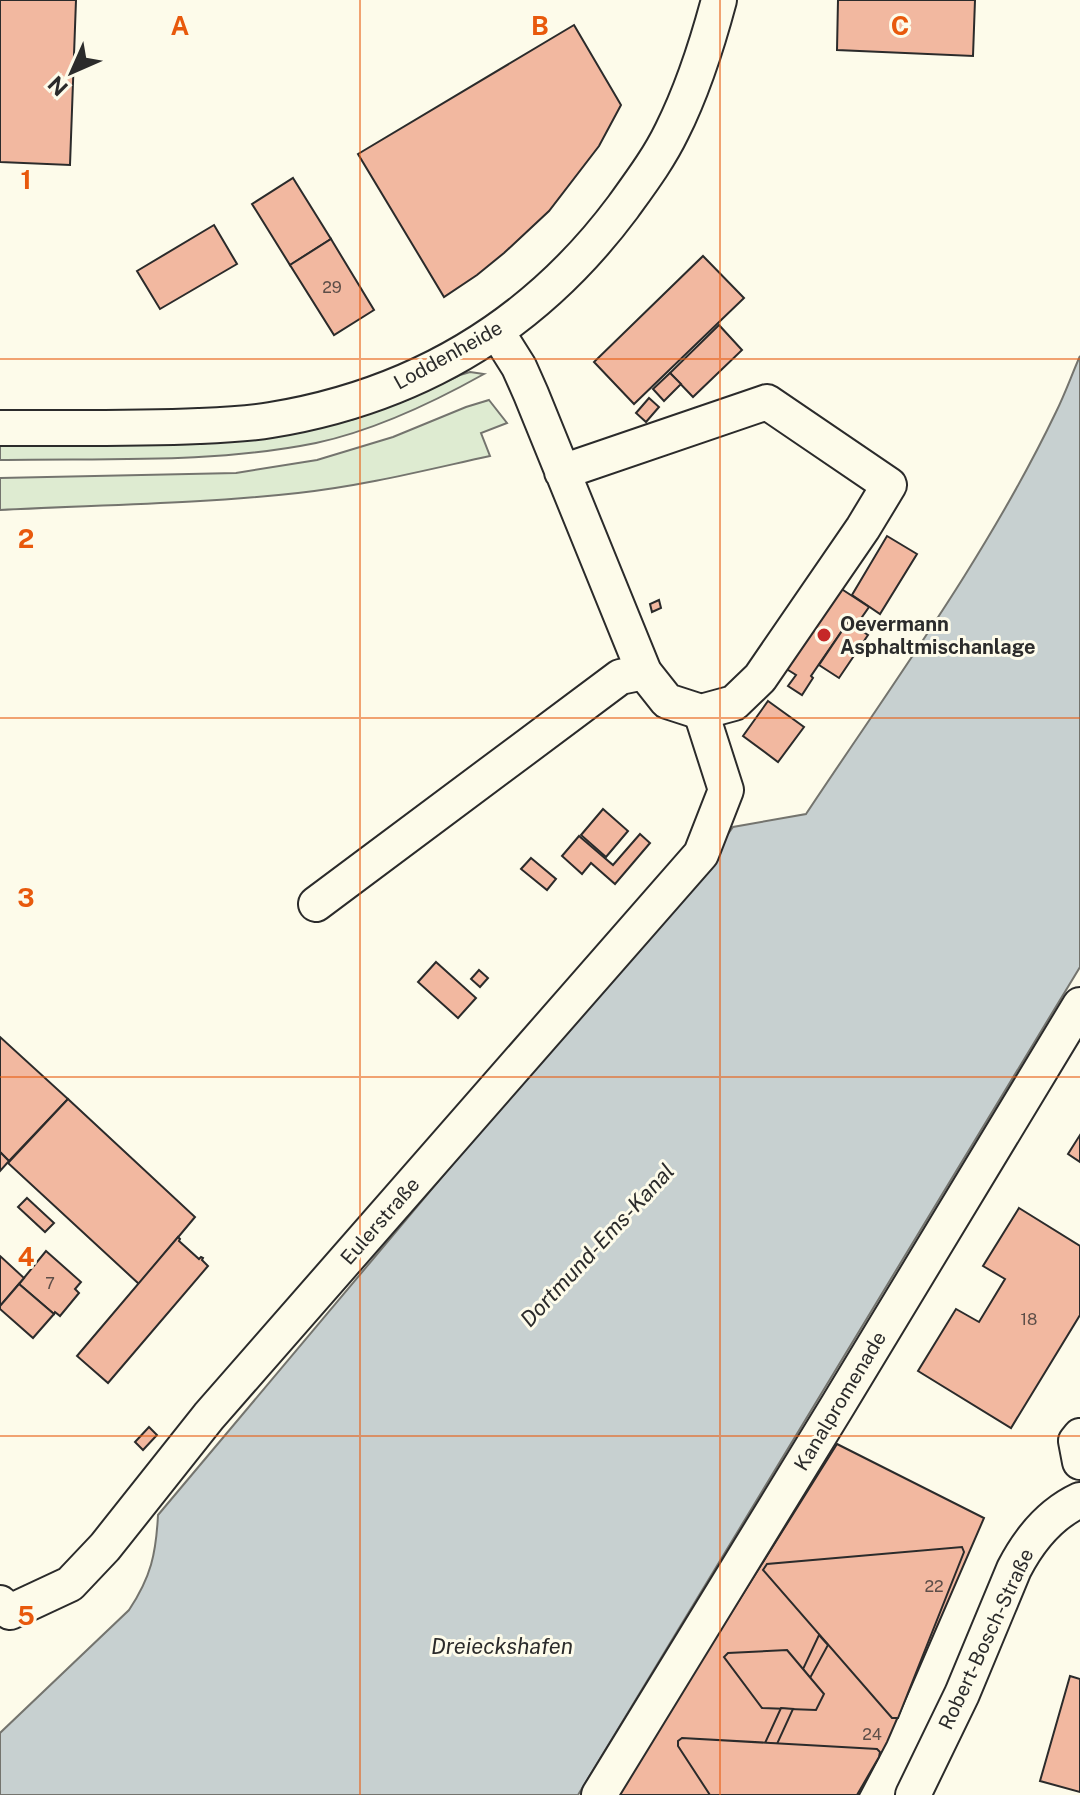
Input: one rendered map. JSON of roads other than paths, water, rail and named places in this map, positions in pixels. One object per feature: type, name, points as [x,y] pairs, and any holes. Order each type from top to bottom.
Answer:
[{"type":"street","name":"Loddenheide","points":[[0,428],[167,428],[268,421],[359,399],[397,385],[497,332],[556,284],[600,238],[646,176],[671,133],[692,87],[719,0]]},
{"type":"street","points":[[497,332],[519,367],[562,472],[644,672],[667,701],[701,712],[734,703],[760,678],[889,485],[767,402],[562,472]]},
{"type":"street","points":[[316,904],[620,677],[644,672]]},
{"type":"street","name":"Eulerstraße","points":[[3,1613],[70,1584],[105,1547],[209,1416],[701,854],[726,790],[701,712]]},
{"type":"street","name":"Kanalpromenade","points":[[599,1795],[1080,1005]]},
{"type":"street","points":[[1080,1436],[1076,1441],[1080,1462]]},
{"type":"street","name":"Robert-Bosch-Straße","points":[[913,1795],[962,1694],[1024,1550],[1050,1520],[1080,1500]]},
{"type":"water","points":[[1080,356],[1080,967],[578,1795],[0,1795],[0,1733],[129,1610],[143,1587],[151,1565],[158,1515],[733,827],[806,814],[970,567],[1029,465]]},
{"type":"place","name":"Oevermann Asphaltmischanlage","points":[[824,635]]},
{"type":"water label","name":"Dortmund-Ems-Kanal","points":[[597,1245]]},
{"type":"water label","name":"Dreieckshafen","points":[[502,1646]]}]
